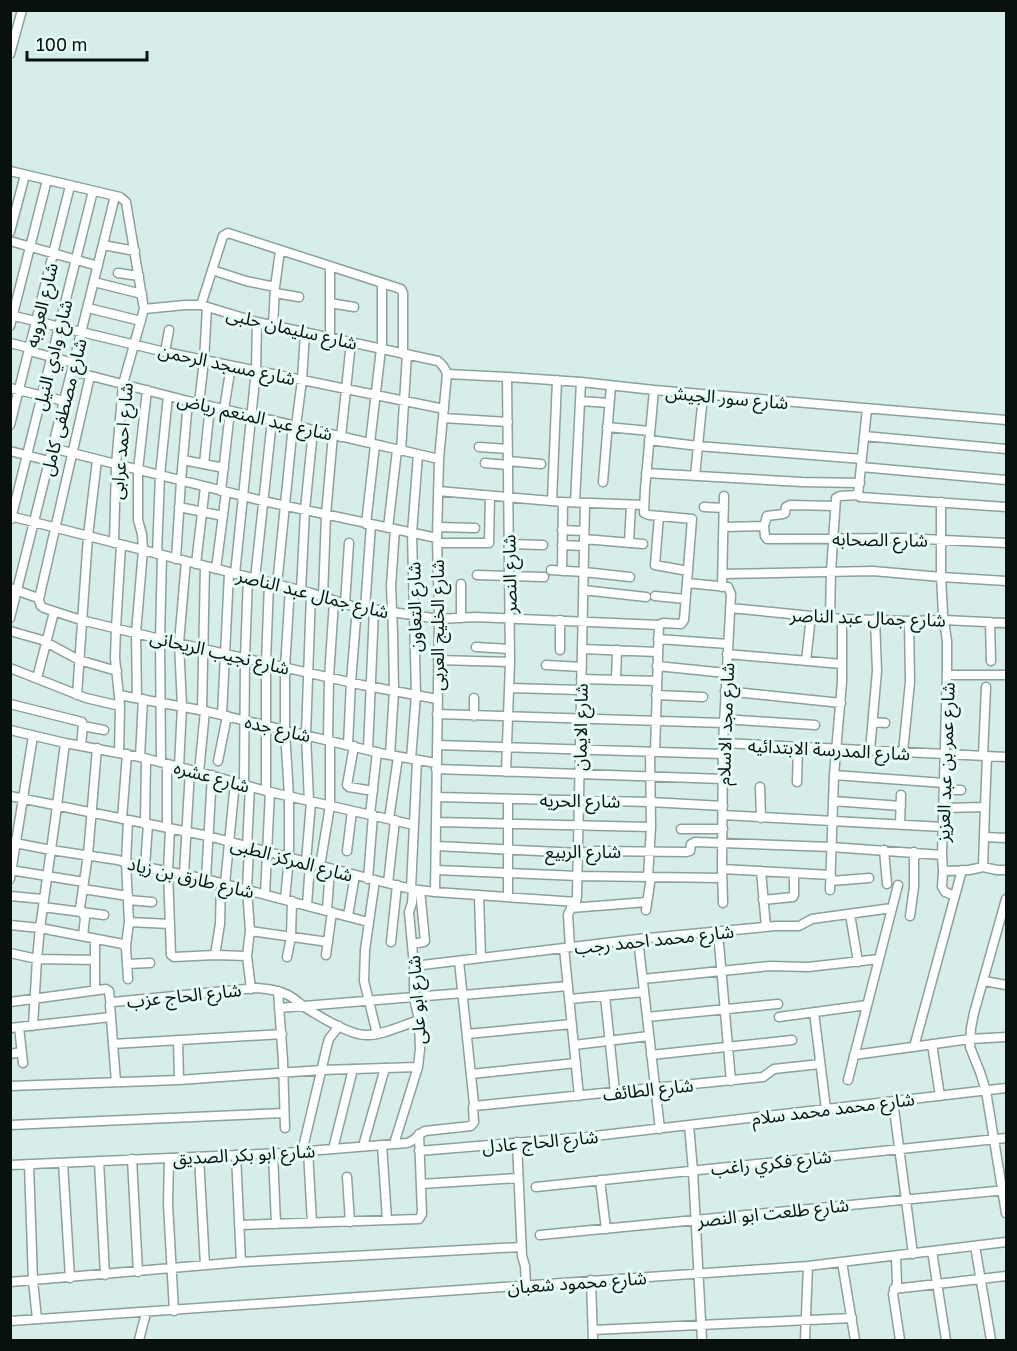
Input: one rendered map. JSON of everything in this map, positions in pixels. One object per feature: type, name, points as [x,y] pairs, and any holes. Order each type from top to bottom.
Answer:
[{"type":"street","points":[[10,54],[22,10]]},
{"type":"street","points":[[10,171],[120,198]]},
{"type":"street","points":[[10,232],[25,175]]},
{"type":"street","points":[[10,326],[47,180]]},
{"type":"street","name":"شارع العروبه","points":[[10,425],[15,389],[30,350],[70,186]]},
{"type":"street","name":"شارع وادي النيل","points":[[11,517],[93,191]]},
{"type":"street","name":"شارع مصطفى كامل","points":[[10,618],[14,590],[34,522],[103,245],[120,198]]},
{"type":"street","name":"شارع احمد عرابى","points":[[120,198],[126,202],[144,309],[123,384],[116,465],[116,628],[129,922],[126,946],[128,979]]},
{"type":"street","points":[[199,403],[204,361],[204,306],[223,236],[228,233],[399,288],[402,291],[405,401],[392,529],[391,586],[394,691],[391,942]]},
{"type":"street","points":[[10,241],[98,266]]},
{"type":"street","points":[[103,245],[135,251]]},
{"type":"street","points":[[273,325],[280,251]]},
{"type":"street","points":[[330,267],[330,338]]},
{"type":"street","points":[[212,270],[299,297]]},
{"type":"street","points":[[118,273],[139,276]]},
{"type":"street","points":[[94,282],[142,294]]},
{"type":"street","points":[[377,1034],[364,981],[372,880],[373,751],[366,608],[368,524],[382,349],[382,284]]},
{"type":"street","points":[[330,303],[354,307]]},
{"type":"street","name":"شارع سليمان حلبى","points":[[144,309],[185,305],[204,306],[257,322],[438,361],[443,365],[447,374]]},
{"type":"street","points":[[88,308],[141,321]]},
{"type":"street","name":"شارع مسجد الرحمن","points":[[12,315],[204,361],[405,401],[443,414],[508,422]]},
{"type":"street","points":[[218,761],[225,715],[225,653],[232,573],[252,416],[257,322]]},
{"type":"street","points":[[165,352],[170,330]]},
{"type":"street","points":[[265,894],[268,853],[266,663],[273,584],[302,380],[305,333]]},
{"type":"street","points":[[323,597],[326,514],[337,436],[347,389],[351,342]]},
{"type":"street","name":"شارع عبد المنعم رياض","points":[[10,343],[51,357],[90,376],[439,459]]},
{"type":"street","points":[[216,569],[223,516],[231,366]]},
{"type":"street","name":"شارع سور الجيش","points":[[447,374],[557,380],[703,395],[1006,420]]},
{"type":"street","name":"شارع الخليج العربى","points":[[435,892],[439,620],[437,526],[439,459],[447,374]]},
{"type":"street","points":[[39,599],[90,376]]},
{"type":"street","name":"شارع النصر","points":[[506,772],[510,662],[507,377]]},
{"type":"street","points":[[552,501],[557,380]]},
{"type":"street","points":[[575,502],[581,382]]},
{"type":"street","points":[[603,482],[611,386]]},
{"type":"street","points":[[15,389],[64,401]]},
{"type":"street","points":[[145,867],[147,824],[136,633],[143,550],[138,520],[138,470],[147,390]]},
{"type":"street","points":[[650,877],[650,777],[659,625],[683,622],[692,519],[644,513],[654,390]]},
{"type":"street","points":[[695,476],[703,395]]},
{"type":"street","points":[[168,396],[160,476],[160,639],[171,953],[174,957],[247,956]]},
{"type":"street","points":[[176,559],[188,401]]},
{"type":"street","points":[[580,401],[609,403]]},
{"type":"street","points":[[204,464],[210,406]]},
{"type":"street","points":[[858,495],[867,409]]},
{"type":"street","points":[[251,988],[247,956],[250,931],[247,889],[245,658],[252,578],[272,420]]},
{"type":"street","points":[[607,427],[698,446],[1006,480]]},
{"type":"street","points":[[301,591],[305,510],[313,430]]},
{"type":"street","points":[[864,436],[1006,449]]},
{"type":"street","points":[[479,447],[508,449]]},
{"type":"street","points":[[52,448],[205,487],[412,533],[437,541],[489,543],[490,496]]},
{"type":"street","points":[[10,451],[49,461]]},
{"type":"street","name":"شارع التعاون","points":[[415,889],[416,695],[412,533],[418,454]]},
{"type":"street","points":[[77,695],[88,536],[97,460]]},
{"type":"street","points":[[183,460],[224,468]]},
{"type":"street","points":[[485,463],[541,464]]},
{"type":"street","points":[[646,473],[860,483]]},
{"type":"street","points":[[184,874],[186,832],[204,711],[200,565],[205,487]]},
{"type":"street","points":[[438,491],[562,502],[644,505]]},
{"type":"street","points":[[830,618],[835,506],[838,496],[858,495],[860,497],[1006,507]]},
{"type":"street","points":[[687,584],[722,587],[724,496]]},
{"type":"street","points":[[562,502],[562,571]]},
{"type":"street","name":"شارع عمر بن عبد العزيز","points":[[941,502],[941,578],[947,641],[942,887],[943,890],[955,896]]},
{"type":"street","name":"شارع الايمان","points":[[579,1096],[568,986],[567,948],[568,915],[577,896],[578,876],[585,503]]},
{"type":"street","points":[[629,543],[631,505]]},
{"type":"street","points":[[724,527],[764,526],[767,516],[783,514],[788,506],[835,506]]},
{"type":"street","points":[[179,507],[223,516]]},
{"type":"street","points":[[704,507],[724,508]]},
{"type":"street","points":[[658,516],[655,566],[688,571]]},
{"type":"street","name":"شارع جمال عبد الناصر","points":[[11,517],[311,593],[345,604],[392,613],[439,620],[461,618],[560,620],[659,625]]},
{"type":"street","points":[[437,526],[475,528]]},
{"type":"street","name":"شارع الصحابه","points":[[764,526],[767,539],[903,538],[1006,543]]},
{"type":"street","points":[[562,530],[584,539],[643,544]]},
{"type":"street","points":[[562,545],[584,539]]},
{"type":"street","points":[[345,604],[349,543]]},
{"type":"street","points":[[509,544],[543,545]]},
{"type":"street","points":[[179,766],[182,706],[179,643],[186,561]]},
{"type":"street","points":[[477,575],[510,576],[562,571],[630,577]]},
{"type":"street","points":[[723,574],[873,571],[941,578],[1006,581]]},
{"type":"street","points":[[461,584],[461,618]]},
{"type":"street","name":"شارع مجد الاسلام","points":[[722,587],[728,587],[731,591],[723,743],[723,903]]},
{"type":"street","points":[[287,957],[291,937],[288,900],[289,796],[285,731],[285,667],[290,588]]},
{"type":"street","name":"شارع نجيب الريحانى","points":[[14,590],[39,599],[42,608],[81,620],[371,687],[437,699]]},
{"type":"street","points":[[583,590],[685,599]]},
{"type":"street","points":[[307,905],[310,802],[306,735],[311,593]]},
{"type":"street","points":[[320,866],[330,806],[329,677],[334,601]]},
{"type":"street","points":[[366,608],[351,682],[351,745],[347,785],[372,791]]},
{"type":"street","name":"شارع جمال عبد الناصر","points":[[730,608],[842,619],[1006,623]]},
{"type":"street","points":[[37,678],[54,612]]},
{"type":"street","points":[[806,661],[811,616]]},
{"type":"street","points":[[830,882],[834,775],[841,703],[842,619]]},
{"type":"street","points":[[870,750],[877,671],[875,619]]},
{"type":"street","points":[[560,620],[560,650]]},
{"type":"street","points":[[903,752],[910,682],[909,621]]},
{"type":"street","points":[[990,622],[991,660]]},
{"type":"street","points":[[10,632],[46,642],[79,660],[117,670]]},
{"type":"street","points":[[658,639],[728,644]]},
{"type":"street","points":[[476,647],[510,649]]},
{"type":"street","points":[[582,649],[658,652]]},
{"type":"street","points":[[616,680],[617,650]]},
{"type":"street","points":[[727,654],[842,664]]},
{"type":"street","points":[[438,660],[510,662]]},
{"type":"street","points":[[546,665],[582,667]]},
{"type":"street","points":[[657,666],[726,673]]},
{"type":"street","points":[[10,668],[77,695],[120,706]]},
{"type":"street","points":[[947,675],[1006,675]]},
{"type":"street","points":[[581,679],[657,681]]},
{"type":"street","points":[[983,867],[986,687]]},
{"type":"street","points":[[509,688],[581,690]]},
{"type":"street","points":[[725,691],[841,703]]},
{"type":"street","name":"شارع جده","points":[[119,695],[225,715],[436,766],[506,772],[723,779]]},
{"type":"street","points":[[656,695],[703,697]]},
{"type":"street","points":[[474,698],[474,716]]},
{"type":"street","points":[[10,704],[82,722],[81,746]]},
{"type":"street","points":[[437,714],[815,725]]},
{"type":"street","points":[[873,722],[885,723]]},
{"type":"street","points":[[83,726],[104,730]]},
{"type":"street","name":"شارع عشره","points":[[10,730],[179,766],[310,802],[414,825]]},
{"type":"street","points":[[33,736],[23,799],[13,842],[11,873],[47,877],[128,898],[153,902]]},
{"type":"street","points":[[33,1026],[40,928],[64,743]]},
{"type":"street","name":"شارع المدرسة الابتدائيه","points":[[723,743],[1006,757]]},
{"type":"street","points":[[437,745],[723,754]]},
{"type":"street","points":[[797,782],[798,747]]},
{"type":"street","points":[[83,936],[85,918],[80,908],[88,855],[97,748]]},
{"type":"street","points":[[206,879],[212,775]]},
{"type":"street","points":[[834,775],[962,790]]},
{"type":"street","points":[[215,955],[235,782]]},
{"type":"street","points":[[760,786],[761,818]]},
{"type":"street","points":[[900,825],[901,795]]},
{"type":"street","name":"شارع المركز الطبى","points":[[10,796],[208,836],[372,880],[435,892],[508,897],[573,905],[647,906],[650,877]]},
{"type":"street","name":"شارع الحريه","points":[[436,797],[723,806]]},
{"type":"street","points":[[508,799],[508,897]]},
{"type":"street","points":[[833,801],[901,806]]},
{"type":"street","points":[[944,808],[985,807]]},
{"type":"street","points":[[347,851],[352,811]]},
{"type":"street","points":[[723,816],[943,827]]},
{"type":"street","points":[[437,822],[651,827]]},
{"type":"street","points":[[681,829],[723,829]]},
{"type":"street","points":[[984,837],[1006,838]]},
{"type":"street","name":"شارع طارق بن زياد","points":[[13,842],[184,874],[368,922]]},
{"type":"street","name":"شارع الربيع","points":[[437,846],[578,853],[597,851],[686,852],[690,851],[691,844],[694,842],[723,843]]},
{"type":"street","points":[[723,843],[831,847],[942,855]]},
{"type":"street","points":[[884,850],[887,884]]},
{"type":"street","points":[[910,916],[914,888],[914,852]]},
{"type":"street","points":[[943,871],[983,867],[1006,870]]},
{"type":"street","points":[[326,955],[330,869]]},
{"type":"street","points":[[436,870],[650,877],[761,871],[794,873],[830,882],[869,878]]},
{"type":"street","points":[[914,1047],[962,870]]},
{"type":"street","points":[[761,871],[766,927]]},
{"type":"street","points":[[764,900],[793,897],[794,873]]},
{"type":"street","points":[[348,916],[355,875]]},
{"type":"street","points":[[848,1080],[898,885]]},
{"type":"street","points":[[412,944],[425,941],[415,889]]},
{"type":"street","name":"شارع ابو على","points":[[394,1144],[418,1067],[420,1049],[419,1020],[414,998],[414,966],[409,912],[415,889]]},
{"type":"street","points":[[479,895],[482,958]]},
{"type":"street","points":[[10,896],[104,915]]},
{"type":"street","points":[[1006,899],[974,1013],[970,1039],[970,1047],[986,1090],[1005,1190],[1006,1213]]},
{"type":"street","name":"شارع محمد احمد رجب","points":[[414,966],[638,939],[799,926],[813,919],[892,908]]},
{"type":"street","points":[[850,914],[858,962]]},
{"type":"street","points":[[129,922],[170,924]]},
{"type":"street","points":[[10,925],[40,928],[126,946]]},
{"type":"street","points":[[250,931],[328,942]]},
{"type":"street","points":[[718,932],[731,1080]]},
{"type":"street","points":[[10,1002],[95,990],[95,939]]},
{"type":"street","points":[[638,939],[660,1129]]},
{"type":"street","points":[[10,953],[37,959],[95,960]]},
{"type":"street","points":[[643,979],[779,965],[808,968],[879,959]]},
{"type":"street","points":[[459,961],[474,1106]]},
{"type":"street","points":[[127,964],[150,963]]},
{"type":"street","points":[[984,981],[1006,985]]},
{"type":"street","points":[[279,1008],[568,986]]},
{"type":"street","name":"شارع الحاج عزب","points":[[95,990],[108,989],[111,1002],[251,988],[278,991],[356,1034],[377,1034],[419,1020]]},
{"type":"street","points":[[278,991],[284,1073],[285,1128]]},
{"type":"street","points":[[570,999],[644,992]]},
{"type":"street","points":[[605,996],[615,1092]]},
{"type":"street","points":[[111,1002],[117,1082]]},
{"type":"street","points":[[647,1017],[778,1004]]},
{"type":"street","points":[[778,1017],[867,1005]]},
{"type":"street","points":[[814,1012],[826,1109]]},
{"type":"street","points":[[23,1064],[15,1028],[111,1017]]},
{"type":"street","points":[[467,1034],[572,1024]]},
{"type":"street","points":[[312,1223],[305,1152],[329,1039],[339,1026]]},
{"type":"street","points":[[113,1044],[282,1034]]},
{"type":"street","points":[[574,1045],[649,1036]]},
{"type":"street","points":[[854,1055],[970,1039],[1006,1037]]},
{"type":"street","points":[[178,1040],[179,1080]]},
{"type":"street","points":[[651,1055],[792,1040]]},
{"type":"street","points":[[932,1044],[940,1096]]},
{"type":"street","points":[[10,1054],[21,1052]]},
{"type":"street","points":[[471,1074],[576,1063]]},
{"type":"street","name":"شارع الطائف","points":[[474,1106],[763,1077],[774,1069],[820,1064]]},
{"type":"street","points":[[10,1086],[179,1080],[321,1070],[418,1067]]},
{"type":"street","points":[[363,1146],[385,1068]]},
{"type":"street","points":[[333,1149],[353,1069]]},
{"type":"street","name":"شارع محمد محمد سلام","points":[[660,1129],[1006,1088]]},
{"type":"street","points":[[893,1101],[913,1254]]},
{"type":"street","name":"شارع ابو بكر الصديق","points":[[10,1165],[273,1154],[394,1144],[412,1141],[425,1131],[471,1126],[473,1125],[474,1106]]},
{"type":"street","points":[[10,1125],[284,1113]]},
{"type":"street","points":[[689,1125],[702,1341]]},
{"type":"street","name":"شارع الحاج عادل","points":[[419,1151],[660,1129]]},
{"type":"street","points":[[239,1225],[350,1222],[421,1217],[419,1134]]},
{"type":"street","name":"شارع فكري راغب","points":[[536,1187],[1006,1138]]},
{"type":"street","points":[[517,1142],[521,1247],[526,1285]]},
{"type":"street","points":[[382,1145],[387,1220]]},
{"type":"street","points":[[273,1154],[276,1224]]},
{"type":"street","points":[[236,1155],[241,1262]]},
{"type":"street","points":[[199,1157],[205,1265]]},
{"type":"street","points":[[169,1158],[168,1204],[174,1311]]},
{"type":"street","points":[[132,1160],[138,1272]]},
{"type":"street","points":[[99,1161],[105,1275]]},
{"type":"street","points":[[63,1162],[70,1278]]},
{"type":"street","points":[[29,1164],[33,1281],[37,1319]]},
{"type":"street","points":[[347,1177],[350,1222]]},
{"type":"street","points":[[421,1184],[518,1178]]},
{"type":"street","points":[[600,1180],[606,1229]]},
{"type":"street","name":"شارع طلعت ابو النصر","points":[[540,1235],[1005,1190]]},
{"type":"street","name":"شارع محمود شعبان","points":[[10,1322],[807,1266],[1006,1242]]},
{"type":"street","points":[[975,1246],[991,1341]]},
{"type":"street","points":[[10,1282],[241,1262],[521,1247]]},
{"type":"street","points":[[932,1251],[946,1341]]},
{"type":"street","points":[[896,1256],[897,1284],[893,1294],[900,1341]]},
{"type":"street","points":[[842,1262],[855,1341]]},
{"type":"street","points":[[805,1341],[807,1266]]},
{"type":"street","points":[[894,1289],[1006,1276]]},
{"type":"street","points":[[591,1280],[593,1341]]},
{"type":"street","points":[[139,1341],[147,1313]]},
{"type":"street","points":[[593,1330],[852,1318]]}]
